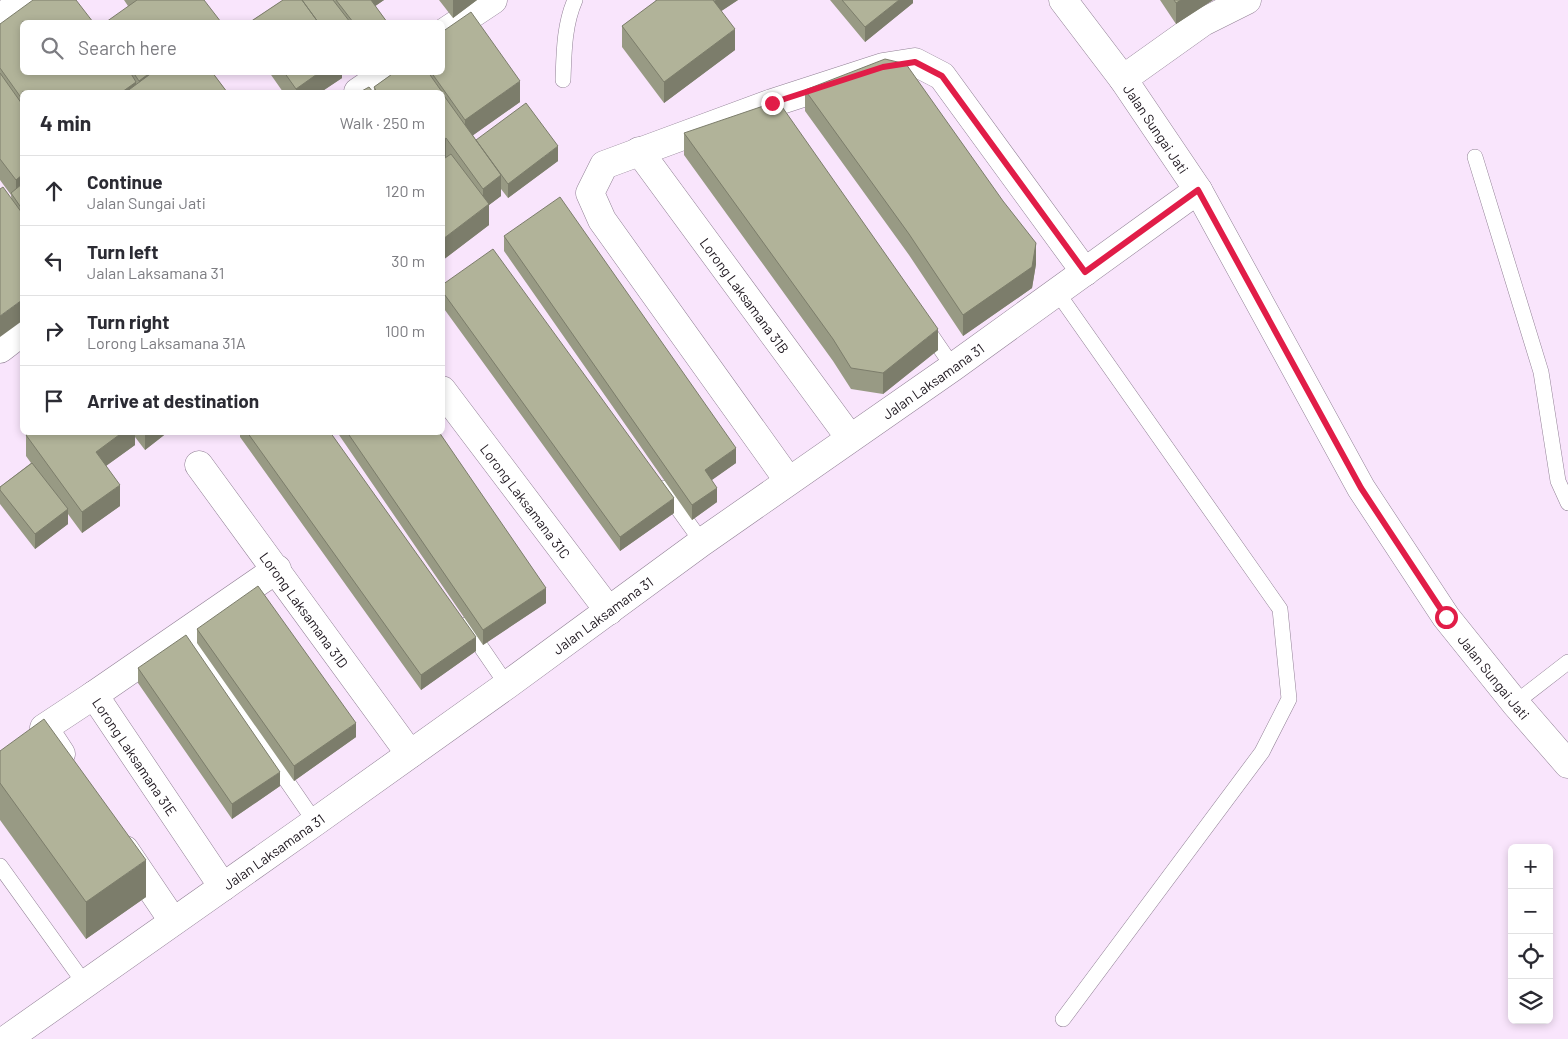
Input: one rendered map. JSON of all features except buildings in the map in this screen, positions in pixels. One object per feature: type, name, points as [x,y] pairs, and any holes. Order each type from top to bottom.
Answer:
[{"type":"street","points":[[0,18],[25,0]]},
{"type":"street","points":[[445,32],[493,0]]},
{"type":"street","name":"Jalan Sungai Jati","points":[[1063,0],[1122,79],[1198,190],[1361,488],[1446,617],[1515,703],[1568,764]]},
{"type":"street","points":[[1122,79],[1203,22],[1247,0]]},
{"type":"street","points":[[788,480],[602,220],[590,193],[604,165],[639,151],[777,111],[891,66],[915,62],[942,76],[1085,272]]},
{"type":"street","points":[[361,90],[383,75]]},
{"type":"street","name":"Lorong Laksamana 31B","points":[[639,151],[850,438]]},
{"type":"street","name":"Jalan Laksamana 31","points":[[7,1039],[315,822],[788,480],[953,367],[1198,190]]},
{"type":"street","points":[[0,349],[20,334]]},
{"type":"street","name":"Lorong Laksamana 31C","points":[[445,394],[609,611]]},
{"type":"street","name":"Lorong Laksamana 31D","points":[[199,465],[277,569],[410,754]]},
{"type":"street","points":[[94,695],[277,569]]},
{"type":"street","name":"Lorong Laksamana 31E","points":[[76,776],[37,733],[94,695],[222,887]]},
{"type":"street","points":[[114,833],[173,921]]},
{"type":"lane","points":[[563,80],[565,40],[570,11],[575,0]]},
{"type":"lane","points":[[1475,157],[1541,372],[1558,481],[1568,503]]},
{"type":"lane","points":[[1057,292],[1280,609],[1289,700],[1262,752],[1063,1019]]},
{"type":"lane","points":[[917,315],[953,367]]},
{"type":"lane","points":[[656,478],[702,542]]},
{"type":"lane","points":[[456,611],[508,684]]},
{"type":"lane","points":[[185,633],[315,822]]},
{"type":"lane","points":[[1515,703],[1568,662]]},
{"type":"lane","points":[[0,866],[85,984]]},
{"type":"route","points":[[772,103],[883,67],[915,62],[942,76],[1085,272],[1198,190],[1361,488],[1446,617]]}]
